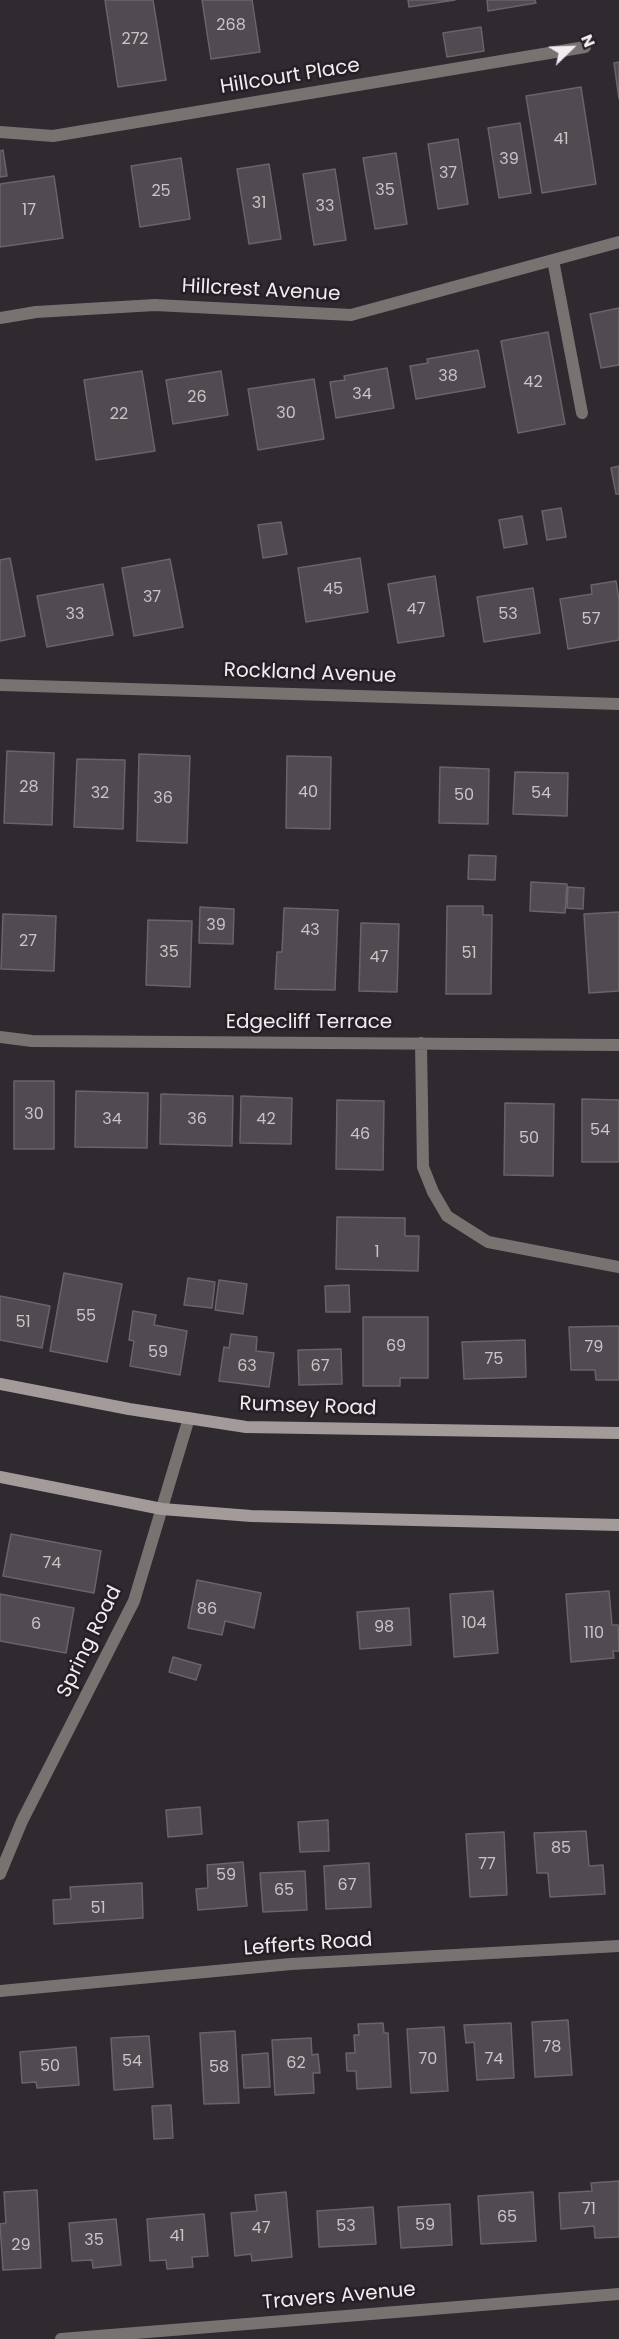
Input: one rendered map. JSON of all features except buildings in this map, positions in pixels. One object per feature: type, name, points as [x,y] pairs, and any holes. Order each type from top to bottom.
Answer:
[{"type":"street","name":"Hillcourt Place","points":[[0,132],[53,136],[585,47]]},
{"type":"street","name":"Hillcrest Avenue","points":[[0,318],[36,312],[155,305],[351,315],[619,242]]},
{"type":"street","points":[[553,260],[582,413]]},
{"type":"street","name":"Rockland Avenue","points":[[0,685],[619,704]]},
{"type":"street","name":"Edgecliff Terrace","points":[[0,1037],[32,1041],[619,1045]]},
{"type":"street","points":[[422,1043],[423,1167],[433,1192],[447,1216],[488,1242],[619,1267]]},
{"type":"street","name":"Rumsey Road","points":[[0,1384],[129,1409],[246,1427],[619,1433]]},
{"type":"street","name":"Spring Road","points":[[0,1874],[22,1821],[134,1601],[189,1418]]},
{"type":"street","points":[[0,1477],[162,1509],[251,1516],[619,1525]]},
{"type":"street","name":"Lefferts Road","points":[[0,1992],[291,1964],[619,1946]]},
{"type":"street","name":"Travers Avenue","points":[[61,2339],[619,2294]]}]
